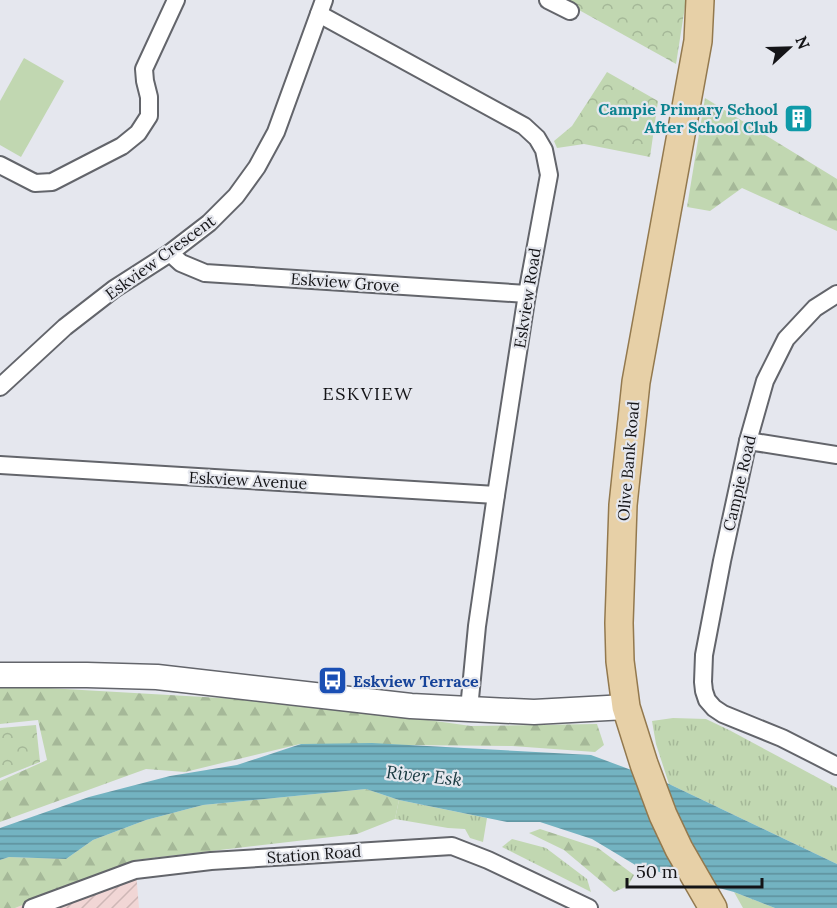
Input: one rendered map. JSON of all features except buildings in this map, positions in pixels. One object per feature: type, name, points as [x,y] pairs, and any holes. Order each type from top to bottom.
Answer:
[{"type":"main road","name":"Olive Bank Road","points":[[700,0],[698,41],[636,382],[623,505],[619,623],[620,661],[626,707],[644,764],[663,815],[679,849],[713,908]]},
{"type":"main road","points":[[0,675],[157,677],[411,706],[469,709],[545,711],[626,707]]},
{"type":"street","points":[[0,165],[34,183],[52,182],[122,146],[138,133],[149,116],[149,97],[144,69],[176,0]]},
{"type":"street","points":[[548,0],[570,11]]},
{"type":"street","name":"Eskview Crescent","points":[[0,387],[65,327],[114,289],[170,253],[216,216],[236,196],[257,166],[276,132],[322,7]]},
{"type":"street","name":"Eskview Road","points":[[322,7],[524,126],[537,138],[544,150],[549,175],[526,294],[477,626],[469,709]]},
{"type":"street","name":"Eskview Grove","points":[[170,253],[181,263],[205,273],[526,294]]},
{"type":"street","name":"Campie Road","points":[[837,294],[815,308],[786,339],[765,381],[748,441],[734,505],[706,646],[702,682],[707,700],[723,714],[782,738],[837,766]]},
{"type":"street","points":[[748,441],[837,454]]},
{"type":"street","name":"Eskview Avenue","points":[[0,465],[496,495]]},
{"type":"street","name":"Station Road","points":[[32,908],[135,870],[211,861],[452,846],[488,860],[589,908]]},
{"type":"shaded area","points":[[135,860],[139,908],[15,908]]},
{"type":"green space","points":[[561,0],[686,0],[676,64]]},
{"type":"green space","points":[[24,58],[64,81],[21,157],[0,145],[0,101]]},
{"type":"green space","points":[[607,72],[658,101],[650,157],[584,144],[557,148],[554,141],[572,126]]},
{"type":"green space","points":[[705,98],[837,179],[837,231],[742,188],[710,211],[687,207]]},
{"type":"green space","points":[[30,687],[306,703],[471,726],[597,724],[604,745],[595,752],[512,746],[300,744],[185,772],[146,769],[0,822],[0,781],[47,760],[38,720],[0,724],[0,688]]},
{"type":"green space","points":[[673,718],[706,719],[837,788],[837,864],[669,784],[656,744],[652,721]]},
{"type":"green space","points":[[36,725],[40,762],[0,778],[0,728]]},
{"type":"green space","points":[[366,789],[399,800],[395,819],[357,834],[135,860],[15,908],[0,908],[0,860],[9,857],[66,859],[93,840],[146,820],[203,805]]},
{"type":"green space","points":[[399,800],[487,818],[483,842],[470,838],[465,829],[395,819]]},
{"type":"green space","points":[[540,829],[598,848],[634,875],[628,886],[614,892],[564,850],[529,833]]},
{"type":"green space","points":[[512,839],[546,848],[587,879],[591,892],[502,847]]},
{"type":"green space","points":[[734,892],[775,908],[743,908]]},
{"type":"water","name":"River Esk","points":[[372,743],[591,755],[669,784],[837,864],[837,908],[775,908],[734,892],[637,866],[592,839],[540,822],[507,822],[399,800],[366,789],[203,805],[146,820],[93,840],[66,859],[9,857],[0,860],[0,828],[89,797],[170,776],[237,765],[301,744]]},
{"type":"place","name":"Campie Primary School After School Club","points":[[799,118]]},
{"type":"place","name":"Eskview Terrace","points":[[332,681]]},
{"type":"district","name":"ESKVIEW","points":[[368,394]]}]
